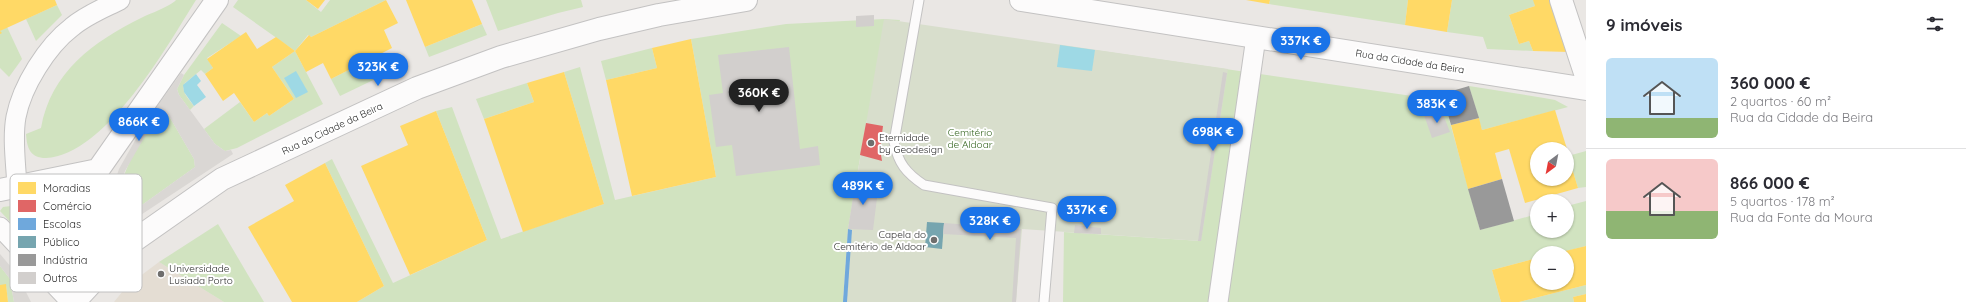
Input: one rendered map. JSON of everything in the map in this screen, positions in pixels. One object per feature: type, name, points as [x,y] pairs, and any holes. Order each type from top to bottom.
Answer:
[{"type":"street","points":[[11,174],[15,148],[16,126],[22,95],[39,65],[71,27],[89,15],[120,0]]},
{"type":"street","points":[[97,174],[98,170],[216,0]]},
{"type":"street","name":"Rua da Cidade da Beira","points":[[142,235],[222,180],[417,88],[501,57],[599,29],[659,15],[746,0]]},
{"type":"street","name":"Rua da Cidade da Beira","points":[[1021,0],[1586,89]]},
{"type":"street","points":[[1561,0],[1586,76]]},
{"type":"street","points":[[1218,302],[1256,36]]},
{"type":"street","points":[[78,174],[98,170]]},
{"type":"street","points":[[0,227],[10,237]]},
{"type":"street","points":[[63,292],[73,302]]},
{"type":"street","points":[[73,302],[75,292]]},
{"type":"street","name":"Rua da Cidade da Beira","points":[[73,302],[82,292]]},
{"type":"lane","points":[[919,0],[894,142],[897,157],[913,178],[924,185],[1052,208],[1044,302]]},
{"type":"shaded area","points":[[181,73],[184,75],[177,89],[179,95],[215,144],[225,151],[231,150],[233,154],[142,214],[142,205],[195,167],[194,159],[169,116],[163,112],[148,131],[124,174],[117,174],[142,128]]},
{"type":"shaded area","points":[[0,254],[10,266],[10,279],[0,266]]},
{"type":"shaded area","name":"Universidade Lusiada Porto","points":[[159,262],[224,302],[114,302],[122,292],[142,292],[142,275]]},
{"type":"shaded area","points":[[12,292],[26,292],[31,302],[14,302]]},
{"type":"green space","points":[[176,0],[196,0],[152,69],[133,95],[112,119],[91,139],[68,152],[46,158],[41,158],[33,154],[27,144],[26,134],[41,128],[46,108],[54,91],[64,75],[77,61],[107,37],[123,27],[170,5]]},
{"type":"green space","points":[[238,0],[306,0],[321,12],[330,0],[386,0],[311,37],[308,35],[295,51],[233,7]]},
{"type":"green space","points":[[486,0],[581,0],[583,7],[498,31]]},
{"type":"green space","points":[[1270,0],[1408,0],[1405,25],[1269,4]]},
{"type":"green space","points":[[1452,0],[1534,0],[1535,6],[1509,15],[1519,44],[1529,41],[1533,51],[1487,49],[1483,37],[1447,32]]},
{"type":"green space","points":[[57,5],[62,15],[36,41],[26,19]]},
{"type":"green space","points":[[884,19],[900,20],[866,123],[848,229],[843,302],[357,302],[384,286],[325,163],[332,159],[393,283],[487,240],[436,111],[452,107],[501,239],[604,204],[564,72],[580,67],[615,200],[716,177],[691,39],[786,24]]},
{"type":"green space","name":"Cemitério de Aldoar","points":[[884,19],[1228,69],[1201,241],[1022,229],[1016,302],[843,302],[848,229]]},
{"type":"green space","points":[[222,23],[241,36],[207,58],[213,68],[205,74],[201,70],[185,83],[184,92],[194,106],[190,110],[179,95],[177,89],[184,75]]},
{"type":"green space","points":[[482,24],[487,35],[429,57],[425,47]]},
{"type":"green space","points":[[7,27],[22,59],[9,77],[0,68],[0,31]]},
{"type":"green space","points":[[652,48],[657,68],[606,80],[601,61]]},
{"type":"green space","points":[[1095,50],[1426,98],[1442,94],[1480,230],[1530,216],[1530,238],[1574,238],[1574,204],[1586,201],[1586,246],[1574,249],[1574,246],[1530,246],[1530,260],[1492,270],[1501,302],[1063,302],[1064,232],[1201,241]]},
{"type":"green space","points":[[295,51],[323,104],[237,148],[225,151],[215,144],[204,129],[240,102],[254,122],[267,113],[269,116],[294,99],[272,67]]},
{"type":"green space","points":[[382,53],[392,71],[340,96],[331,79]]},
{"type":"green space","points":[[527,83],[534,102],[484,119],[476,99]]},
{"type":"green space","points":[[1469,86],[1555,100],[1568,107],[1482,130]]},
{"type":"green space","points":[[163,112],[169,116],[194,159],[195,167],[142,205],[142,174],[125,174],[137,146],[153,122]]},
{"type":"green space","points":[[1586,151],[1586,187],[1578,188],[1574,175],[1574,154]]},
{"type":"green space","points":[[10,206],[10,222],[0,211],[3,207]]},
{"type":"green space","points":[[218,224],[264,302],[224,302],[159,262]]},
{"type":"green space","points":[[0,266],[10,279],[10,292],[12,292],[14,302],[8,302],[6,285],[0,285]]},
{"type":"green space","points":[[1586,285],[1586,294],[1573,297],[1574,302],[1519,302],[1566,290],[1574,290],[1574,288]]},
{"type":"water","points":[[1060,45],[1095,50],[1092,71],[1057,67]]},
{"type":"water","points":[[296,71],[308,92],[296,98],[284,78]]},
{"type":"water","points":[[196,74],[201,81],[197,85],[206,97],[194,106],[184,92],[183,85]]},
{"type":"building: Moradias","points":[[0,0],[55,0],[57,5],[0,31]]},
{"type":"building: Moradias","points":[[306,0],[325,0],[318,9]]},
{"type":"building: Moradias","points":[[386,0],[398,23],[384,30],[392,48],[331,79],[323,63],[306,72],[295,51],[309,35],[311,37]]},
{"type":"building: Moradias","points":[[406,0],[472,0],[482,24],[425,47]]},
{"type":"building: Moradias","points":[[1246,0],[1270,0],[1269,4]]},
{"type":"building: Moradias","points":[[1408,0],[1452,0],[1447,32],[1405,25]]},
{"type":"building: Moradias","points":[[1533,0],[1551,0],[1569,52],[1533,51],[1529,41],[1519,44],[1509,15],[1535,6]]},
{"type":"building: Moradias","points":[[246,32],[257,49],[276,37],[295,51],[272,67],[294,99],[269,116],[267,113],[254,122],[234,93],[223,101],[205,74],[213,68],[207,59]]},
{"type":"building: Moradias","points":[[691,39],[716,177],[632,196],[606,80],[657,68],[652,48]]},
{"type":"building: Moradias","points":[[564,72],[604,204],[523,232],[484,119],[534,102],[527,83]]},
{"type":"building: Moradias","points":[[1555,110],[1565,142],[1530,142],[1530,186],[1574,186],[1574,175],[1578,188],[1557,194],[1530,194],[1530,202],[1525,203],[1509,149],[1495,153],[1502,179],[1468,189],[1451,125],[1479,118],[1482,130]]},
{"type":"building: Moradias","points":[[436,111],[487,240],[410,275],[361,166],[408,145],[400,126]]},
{"type":"building: Moradias","points":[[325,163],[384,286],[357,302],[292,302],[248,227],[294,201],[285,185]]},
{"type":"building: Moradias","points":[[1586,246],[1586,285],[1574,288],[1574,249]]},
{"type":"building: Moradias","points":[[1530,260],[1530,290],[1566,290],[1519,302],[1501,302],[1492,270]]},
{"type":"building: Moradias","points":[[6,284],[8,302],[0,302],[0,285]]},
{"type":"building: Moradias","points":[[1586,294],[1586,302],[1574,302],[1573,297]]},
{"type":"building: Comércio","name":"Eternidade by Geodesign","points":[[866,123],[883,126],[880,149],[882,161],[860,155]]},
{"type":"building: Escolas","points":[[848,229],[852,230],[847,302],[843,302]]},
{"type":"building: Público","name":"Capela do Cemitério de Aldoar","points":[[927,222],[944,223],[942,249],[925,247]]},
{"type":"building: Indústria","points":[[1469,86],[1479,118],[1451,125],[1442,94]]},
{"type":"building: Indústria","points":[[1502,179],[1514,221],[1480,230],[1468,189]]},
{"type":"building: Outros","points":[[874,15],[874,26],[856,27],[856,16]]},
{"type":"building: Outros","points":[[789,47],[800,149],[818,146],[820,165],[736,176],[732,145],[716,147],[709,95],[723,93],[718,55]]},
{"type":"building: Outros","points":[[1223,72],[1227,73],[1201,241],[1198,241]]},
{"type":"building: Outros","points":[[1441,109],[1450,132],[1432,138],[1424,115]]},
{"type":"building: Outros","points":[[856,179],[870,182],[878,190],[873,230],[848,229]]},
{"type":"building: Outros","points":[[944,223],[1021,229],[1016,302],[1012,302],[1016,238],[943,234]]},
{"type":"building: Outros","points":[[1075,225],[1101,228],[1101,234],[1074,233]]},
{"type":"place","name":"Eternidade by Geodesign","points":[[871,143]]},
{"type":"place","name":"Capela do Cemitério de Aldoar","points":[[934,240]]},
{"type":"place","name":"Universidade Lusiada Porto","points":[[161,274]]}]
